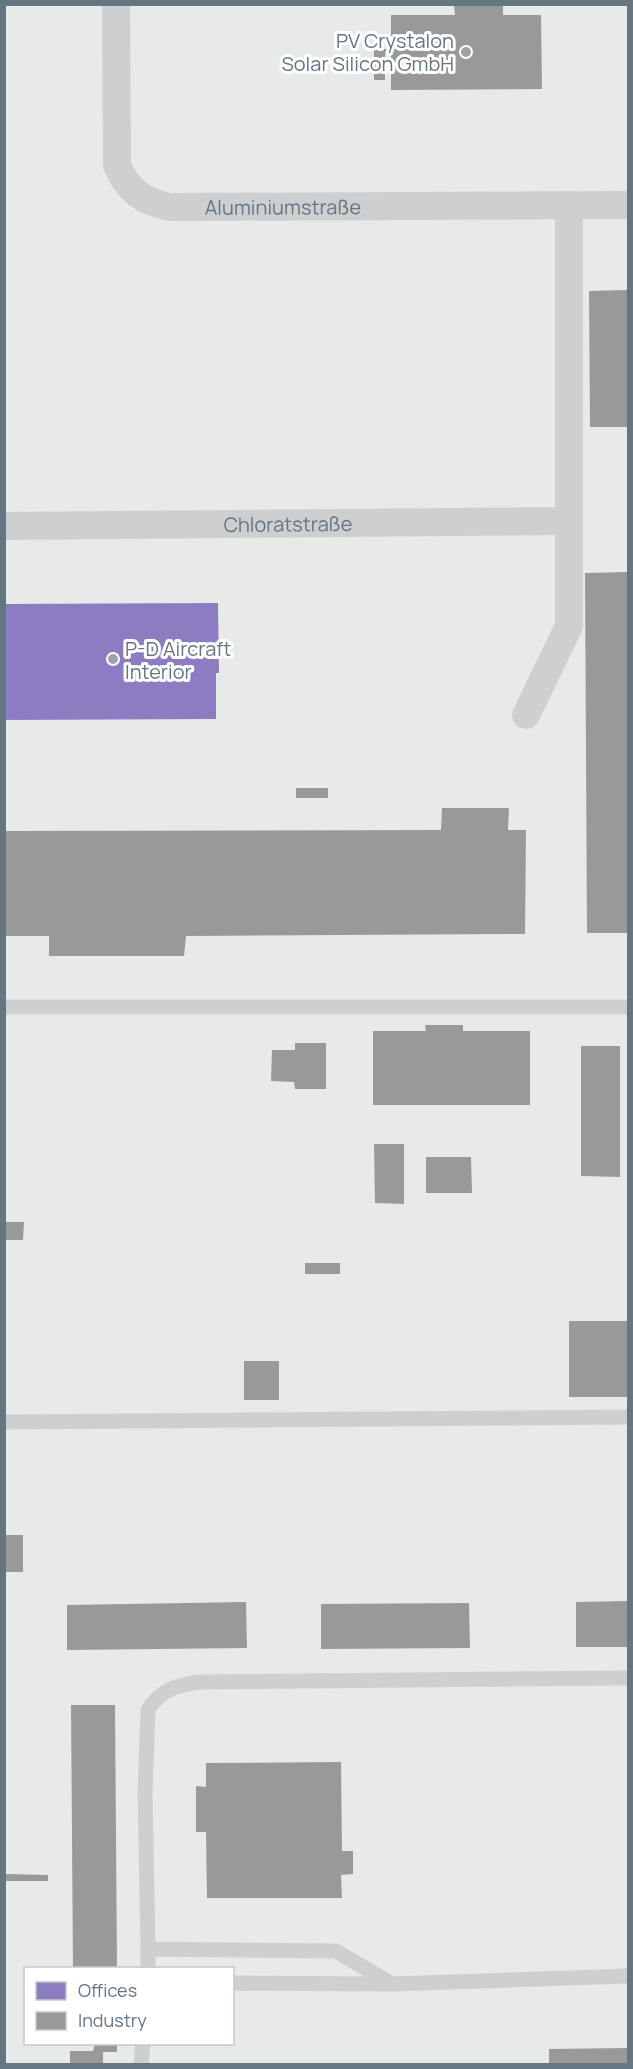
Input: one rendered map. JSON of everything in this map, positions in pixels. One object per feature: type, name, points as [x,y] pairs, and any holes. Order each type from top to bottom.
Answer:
[{"type":"street","name":"Aluminiumstraße","points":[[116,4],[117,165],[130,188],[148,201],[170,207],[628,205]]},
{"type":"street","points":[[526,715],[569,626],[569,205]]},
{"type":"street","name":"Chloratstraße","points":[[4,526],[569,521]]},
{"type":"lane","points":[[4,1007],[628,1007]]},
{"type":"lane","points":[[4,1422],[628,1417]]},
{"type":"lane","points":[[148,1967],[145,1792],[148,1710],[165,1691],[180,1684],[199,1682],[628,1678]]},
{"type":"lane","points":[[148,1949],[336,1951],[392,1984]]},
{"type":"lane","points":[[234,1983],[392,1984],[628,1976]]},
{"type":"lane","points":[[141,2064],[143,2045]]},
{"type":"shaded area","points":[[5,5],[628,5],[628,2064],[5,2064]]},
{"type":"building: Offices","points":[[218,603],[219,673],[216,673],[216,719],[4,720],[4,604]]},
{"type":"building: Industry","name":"PV Crystalon Solar Silicon GmbH","points":[[454,4],[503,4],[503,15],[541,15],[542,89],[391,90],[391,15],[455,15]]},
{"type":"building: Industry","points":[[374,49],[390,49],[390,55],[385,55],[385,80],[374,80]]},
{"type":"building: Industry","points":[[628,290],[628,427],[590,427],[589,291]]},
{"type":"building: Industry","points":[[628,572],[628,933],[587,933],[585,573]]},
{"type":"building: Industry","points":[[296,788],[328,788],[328,798],[296,798]]},
{"type":"building: Industry","points":[[442,808],[509,808],[508,830],[526,830],[525,934],[186,936],[184,956],[49,956],[49,936],[4,936],[4,831],[441,830]]},
{"type":"building: Industry","points":[[425,1025],[463,1025],[463,1031],[530,1031],[530,1105],[373,1105],[373,1031],[426,1031]]},
{"type":"building: Industry","points":[[295,1043],[326,1043],[326,1089],[295,1089],[294,1082],[271,1081],[272,1050],[295,1050]]},
{"type":"building: Industry","points":[[581,1046],[620,1046],[620,1177],[581,1176]]},
{"type":"building: Industry","points":[[374,1144],[404,1144],[404,1204],[375,1203]]},
{"type":"building: Industry","points":[[426,1157],[471,1157],[472,1193],[426,1193]]},
{"type":"building: Industry","points":[[4,1222],[24,1222],[23,1240],[4,1240]]},
{"type":"building: Industry","points":[[305,1263],[340,1263],[340,1274],[305,1274]]},
{"type":"building: Industry","points":[[569,1321],[628,1321],[628,1397],[569,1397]]},
{"type":"building: Industry","points":[[244,1361],[279,1361],[279,1400],[244,1400]]},
{"type":"building: Industry","points":[[4,1535],[23,1535],[23,1572],[4,1572]]},
{"type":"building: Industry","points":[[628,1601],[628,1647],[576,1647],[576,1602]]},
{"type":"building: Industry","points":[[246,1602],[247,1648],[67,1650],[67,1605]]},
{"type":"building: Industry","points":[[469,1603],[470,1648],[321,1649],[321,1604]]},
{"type":"building: Industry","points":[[71,1705],[115,1705],[117,1967],[73,1967]]},
{"type":"building: Industry","points":[[341,1762],[342,1851],[353,1851],[353,1874],[341,1875],[342,1898],[207,1898],[206,1832],[196,1832],[196,1786],[206,1787],[206,1763]]},
{"type":"building: Industry","points":[[4,1874],[48,1875],[48,1881],[4,1881]]},
{"type":"building: Industry","points":[[95,2045],[117,2045],[117,2052],[103,2052],[103,2064],[70,2064],[70,2051],[93,2051]]},
{"type":"building: Industry","points":[[628,2048],[628,2064],[549,2064],[549,2049]]},
{"type":"place","name":"PV Crystalon Solar Silicon GmbH","points":[[466,52]]},
{"type":"place","name":"P-D Aircraft Interior","points":[[113,659]]}]
